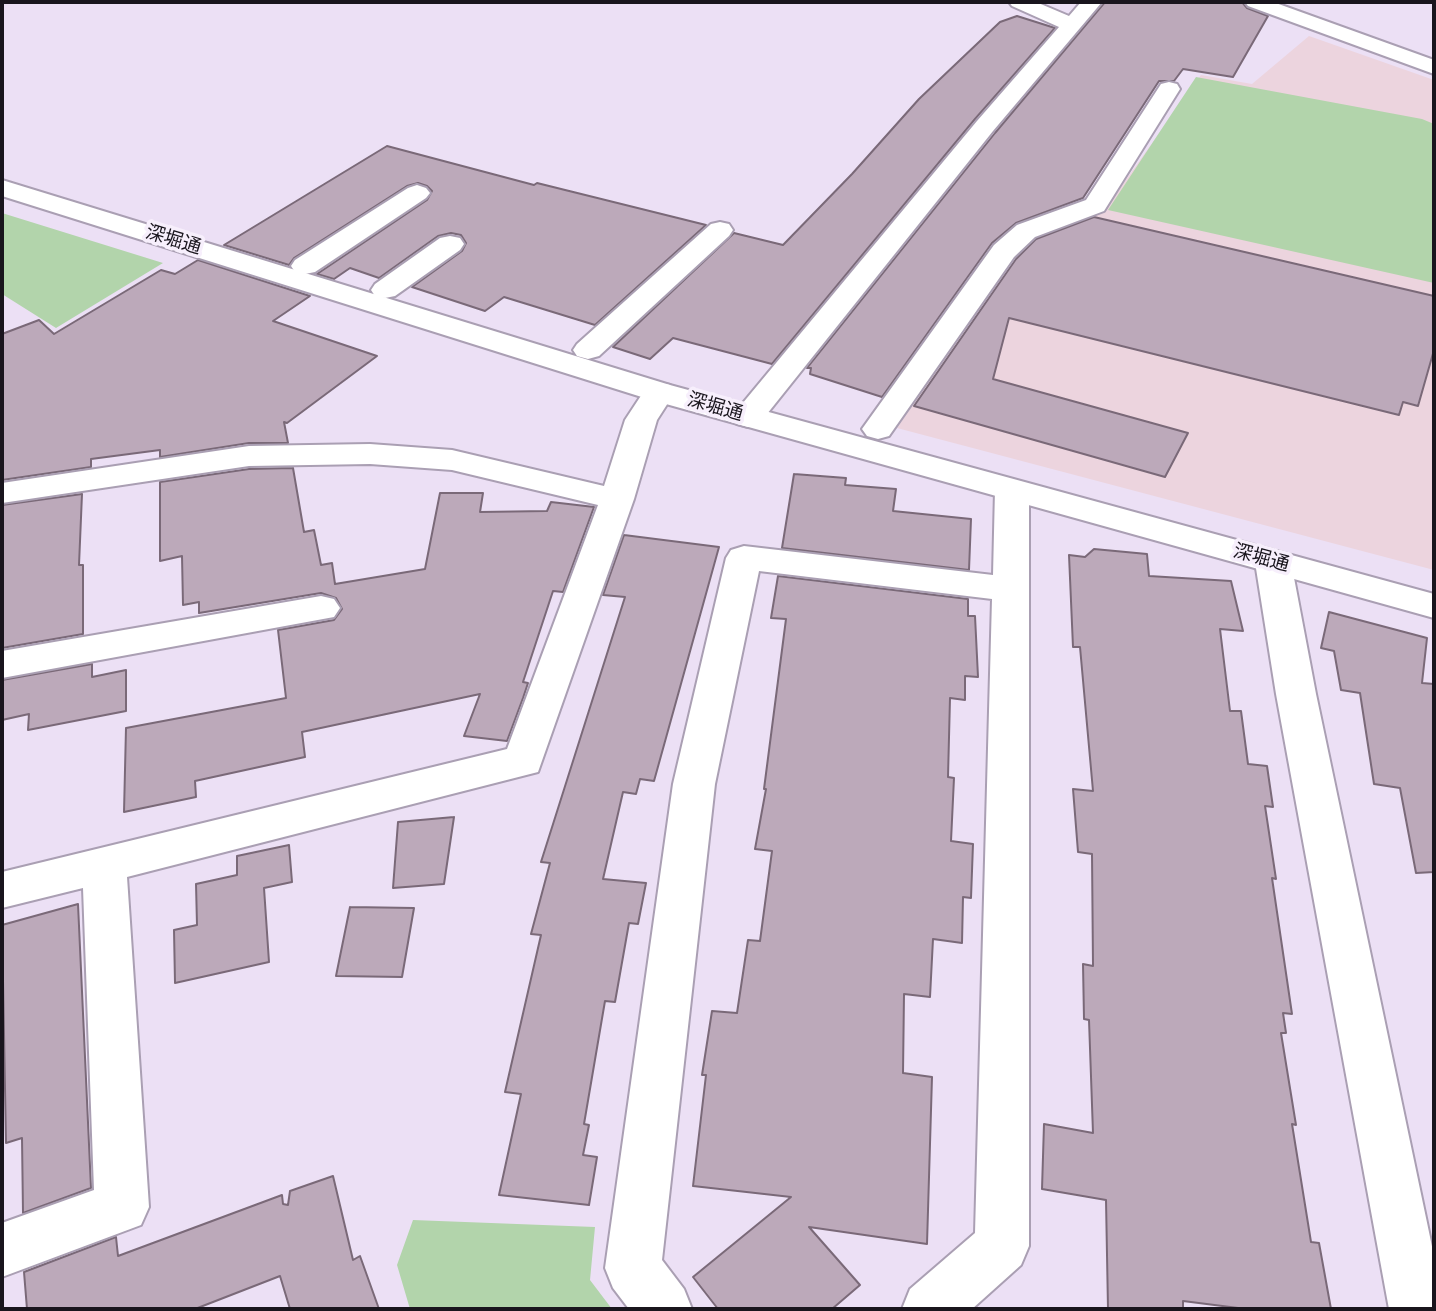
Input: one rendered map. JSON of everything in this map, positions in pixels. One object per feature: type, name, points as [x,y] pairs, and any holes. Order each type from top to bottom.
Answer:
[{"type":"street","points":[[1019,2],[1073,25]]},
{"type":"street","points":[[748,417],[985,126],[1092,2]]},
{"type":"street","points":[[1255,2],[1434,67]]},
{"type":"street","points":[[878,429],[1004,251],[1027,231],[1095,205],[1169,89]]},
{"type":"street","name":"深堀通","points":[[2,188],[659,392],[1434,606]]},
{"type":"street","points":[[305,266],[417,193]]},
{"type":"street","points":[[588,350],[720,230]]},
{"type":"street","points":[[385,290],[450,244]]},
{"type":"street","points":[[2,890],[523,761],[617,499],[641,420],[659,392]]},
{"type":"street","points":[[2,493],[249,456],[357,453],[402,454],[452,460],[617,499]]},
{"type":"street","points":[[930,1309],[1002,1246],[1012,490]]},
{"type":"street","points":[[664,1309],[633,1268],[694,784],[744,558],[1011,589]]},
{"type":"street","points":[[1273,562],[1299,708],[1417,1309]]},
{"type":"street","points":[[2,665],[321,608]]},
{"type":"street","points":[[2,1250],[122,1206],[104,866]]},
{"type":"shaded area","points":[[1309,36],[1434,80],[1434,570],[897,428],[1005,267],[1028,265],[1033,246],[1042,237],[1105,209],[1201,75],[1252,84]]},
{"type":"green space","points":[[1196,77],[1422,119],[1434,124],[1434,283],[1108,210]]},
{"type":"green space","points":[[2,213],[163,263],[56,328],[2,294]]},
{"type":"green space","points":[[413,1220],[595,1227],[590,1280],[612,1309],[410,1309],[397,1265]]},
{"type":"building","points":[[1105,2],[1242,2],[1247,8],[1268,16],[1233,77],[1183,69],[1174,81],[1159,81],[1083,198],[1016,223],[992,243],[882,397],[810,374],[811,368],[807,368],[995,133]]},
{"type":"building","points":[[1017,16],[1055,28],[975,119],[772,364],[673,338],[650,359],[613,347],[734,233],[783,245],[919,99],[1000,22]]},
{"type":"building","points":[[387,146],[534,185],[537,183],[706,225],[595,325],[504,297],[485,311],[412,287],[462,251],[466,243],[461,235],[451,233],[438,236],[379,278],[350,268],[334,279],[317,274],[427,200],[432,191],[418,183],[407,186],[294,258],[289,265],[224,245]]},
{"type":"building","points":[[1094,217],[1434,296],[1434,350],[1418,406],[1403,402],[1399,415],[1009,318],[993,379],[1188,433],[1165,477],[914,406],[1016,259],[1036,239]]},
{"type":"building","points":[[198,260],[310,296],[273,321],[377,356],[287,423],[284,422],[288,443],[249,443],[160,457],[160,450],[91,459],[91,467],[2,480],[2,334],[39,320],[54,334],[161,270],[175,274]]},
{"type":"building","points":[[293,468],[304,532],[314,530],[321,565],[332,563],[335,584],[425,569],[440,493],[483,493],[480,512],[547,511],[551,502],[594,507],[563,592],[553,591],[523,682],[528,683],[507,741],[464,736],[480,694],[302,732],[305,757],[195,781],[196,797],[124,812],[126,728],[286,698],[278,630],[334,620],[342,609],[336,598],[321,593],[199,613],[199,602],[183,605],[182,556],[160,561],[160,482],[249,469]]},
{"type":"building","points":[[794,474],[846,478],[845,485],[896,489],[893,511],[971,519],[969,570],[782,548]]},
{"type":"building","points":[[82,494],[79,565],[83,565],[83,634],[2,648],[2,505]]},
{"type":"building","points":[[624,535],[719,547],[654,781],[640,779],[636,794],[623,792],[603,879],[646,883],[638,924],[629,923],[615,1002],[605,1001],[584,1124],[589,1125],[583,1155],[597,1157],[589,1205],[499,1195],[521,1094],[505,1092],[541,935],[531,934],[550,863],[541,862],[625,597],[603,595]]},
{"type":"building","points":[[1094,549],[1147,554],[1149,576],[1231,581],[1243,631],[1220,629],[1230,711],[1241,711],[1248,764],[1267,766],[1273,807],[1265,806],[1276,879],[1272,878],[1292,1014],[1283,1013],[1286,1033],[1281,1033],[1311,1242],[1319,1243],[1331,1309],[1246,1309],[1183,1301],[1183,1309],[1108,1309],[1106,1200],[1042,1189],[1044,1124],[1093,1133],[1089,1020],[1084,1019],[1083,964],[1093,966],[1092,854],[1078,852],[1073,789],[1093,791],[1080,647],[1073,647],[1069,555],[1085,557]]},
{"type":"building","points":[[778,576],[968,599],[968,616],[975,616],[978,677],[965,676],[965,700],[950,698],[948,777],[954,778],[951,841],[973,844],[971,898],[963,897],[962,943],[933,939],[930,997],[904,994],[903,1073],[932,1077],[927,1244],[809,1227],[860,1285],[832,1309],[718,1309],[693,1277],[791,1197],[693,1186],[706,1075],[702,1075],[712,1011],[737,1013],[748,940],[760,941],[772,851],[755,849],[766,789],[786,619],[771,618]]},
{"type":"building","points":[[1329,612],[1427,638],[1422,683],[1434,684],[1434,872],[1416,873],[1400,788],[1374,784],[1360,693],[1341,690],[1334,651],[1321,648]]},
{"type":"building","points":[[92,664],[92,677],[126,670],[126,711],[28,730],[29,714],[2,720],[2,680]]},
{"type":"building","points":[[454,817],[444,884],[393,888],[398,822]]},
{"type":"building","points":[[289,845],[292,882],[264,888],[269,962],[175,983],[174,930],[197,925],[196,884],[237,875],[237,856]]},
{"type":"building","points":[[78,904],[91,1188],[23,1213],[22,1138],[6,1143],[2,925]]},
{"type":"building","points":[[350,907],[414,908],[402,977],[336,976]]},
{"type":"building","points":[[333,1176],[353,1260],[360,1256],[379,1309],[290,1309],[280,1276],[195,1309],[27,1309],[24,1272],[116,1237],[118,1256],[282,1195],[283,1204],[288,1205],[290,1191]]}]
